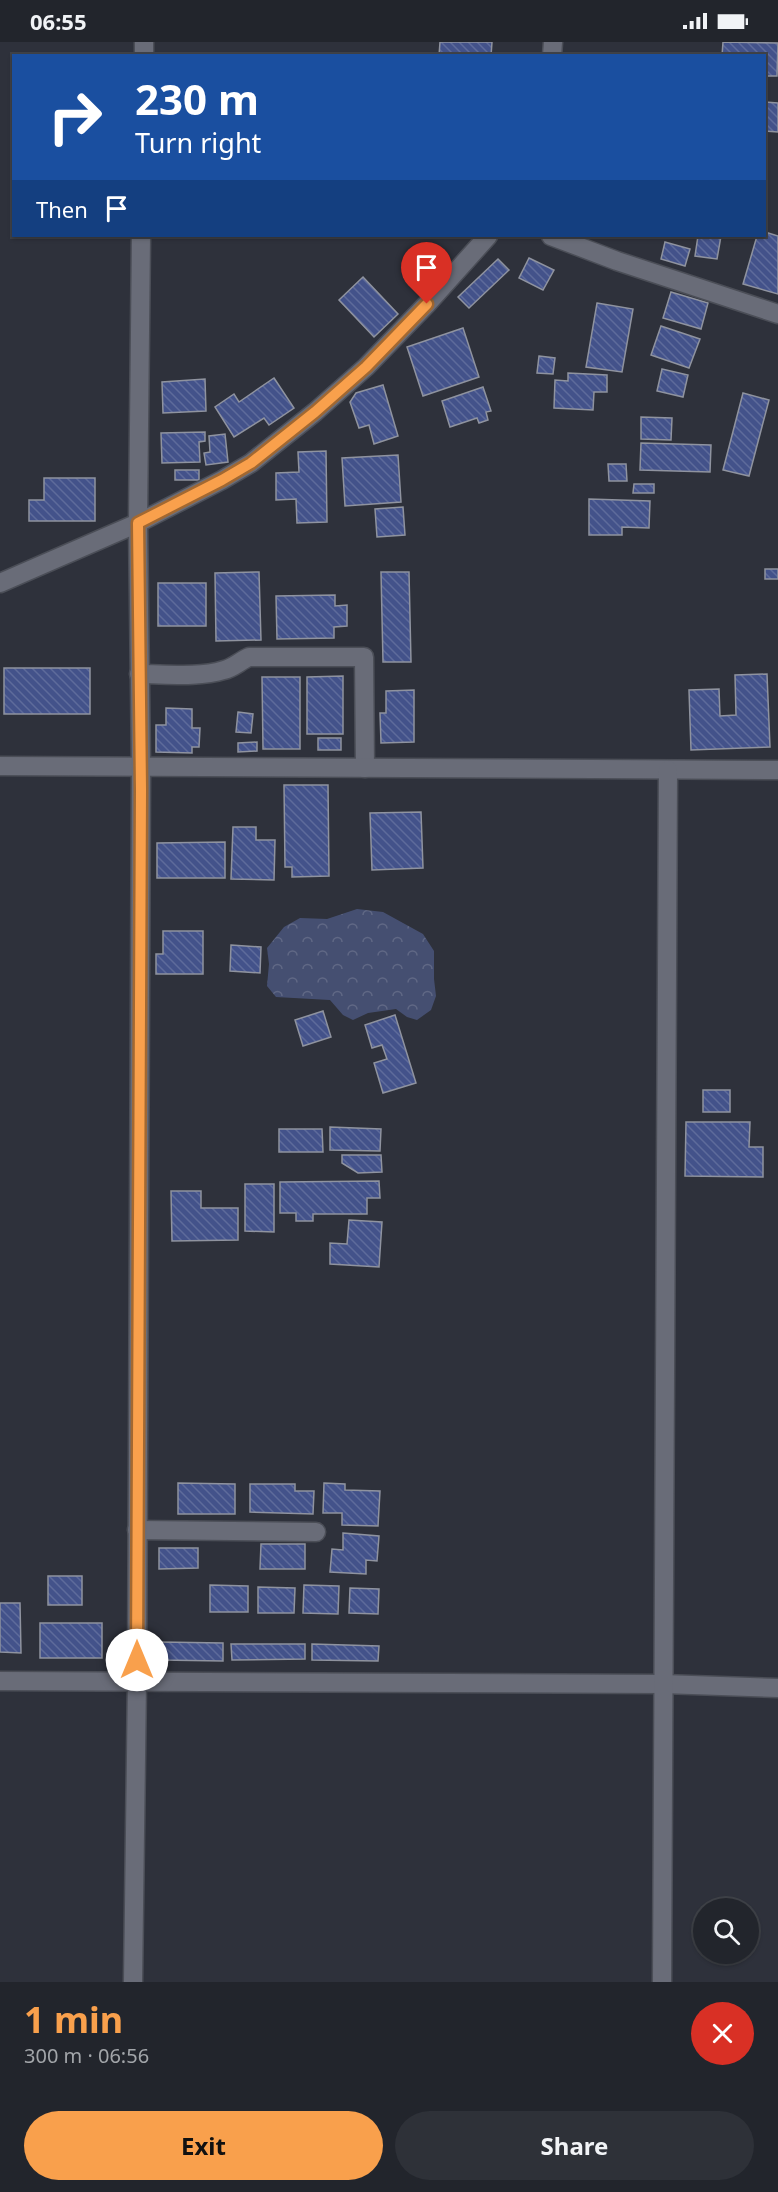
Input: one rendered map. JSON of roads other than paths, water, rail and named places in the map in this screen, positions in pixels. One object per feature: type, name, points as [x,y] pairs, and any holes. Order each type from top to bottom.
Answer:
[{"type":"street","points":[[133,1982],[137,1681],[141,766],[138,523],[141,237]]},
{"type":"street","points":[[0,583],[138,523],[251,463],[315,412],[397,336],[487,237]]},
{"type":"street","points":[[554,237],[617,261],[778,314]]},
{"type":"street","points":[[139,674],[213,673],[228,669],[249,657],[364,657],[365,768]]},
{"type":"street","points":[[0,766],[778,770]]},
{"type":"street","points":[[662,1982],[668,770]]},
{"type":"street","points":[[137,1530],[316,1532]]},
{"type":"street","points":[[0,1681],[663,1684],[778,1688]]}]
